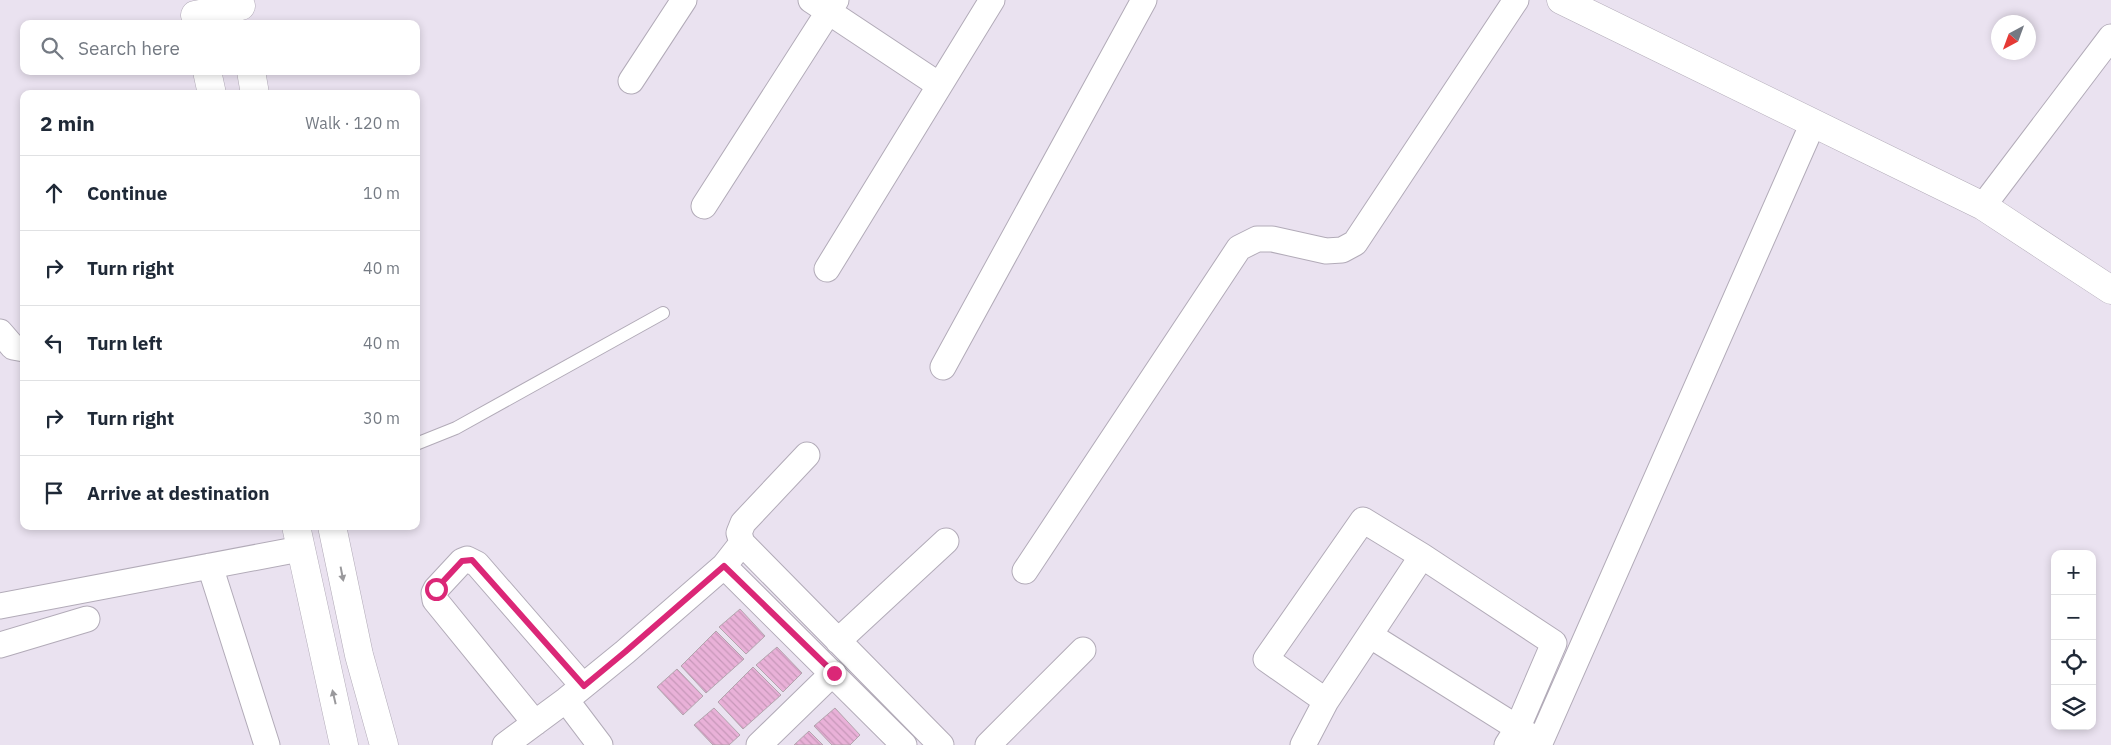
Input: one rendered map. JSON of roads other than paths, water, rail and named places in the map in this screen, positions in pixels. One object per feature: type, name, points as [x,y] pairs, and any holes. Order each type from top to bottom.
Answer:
[{"type":"street","points":[[631,81],[684,0]]},
{"type":"street","points":[[827,269],[992,0]]},
{"type":"street","points":[[943,367],[1144,0]]},
{"type":"street","points":[[1026,570],[1239,248],[1257,239],[1272,240],[1326,251],[1342,250],[1355,242],[1516,0]]},
{"type":"street","points":[[1561,0],[1984,206],[2111,290]]},
{"type":"street","points":[[704,206],[826,4],[939,85]]},
{"type":"street","points":[[192,13],[242,10]]},
{"type":"street","points":[[1984,206],[2111,37]]},
{"type":"street","points":[[208,75],[211,90]]},
{"type":"street","points":[[252,75],[254,90]]},
{"type":"street","points":[[1371,636],[1512,737],[1540,744],[1813,123]]},
{"type":"street","points":[[0,332],[13,347],[20,348]]},
{"type":"street","points":[[807,455],[743,523],[739,533],[742,543],[941,745]]},
{"type":"street","points":[[1326,701],[1266,659],[1363,520],[1422,556],[1554,643],[1512,737]]},
{"type":"street","points":[[333,530],[358,655],[384,745]]},
{"type":"street","points":[[0,606],[210,566],[298,538],[344,745]]},
{"type":"street","points":[[838,641],[946,541]]},
{"type":"street","points":[[505,745],[575,693],[625,652],[724,566],[742,543]]},
{"type":"street","points":[[1303,745],[1326,701],[1371,636],[1422,556]]},
{"type":"street","points":[[535,722],[435,600],[436,589],[462,561],[467,559],[477,564],[575,693],[600,745]]},
{"type":"street","points":[[210,566],[268,745]]},
{"type":"street","points":[[724,566],[834,673],[904,745]]},
{"type":"street","points":[[0,645],[87,619]]},
{"type":"street","points":[[988,745],[1082,650]]},
{"type":"street","points":[[758,745],[834,673]]},
{"type":"lane","points":[[420,442],[456,428],[663,313]]}]
